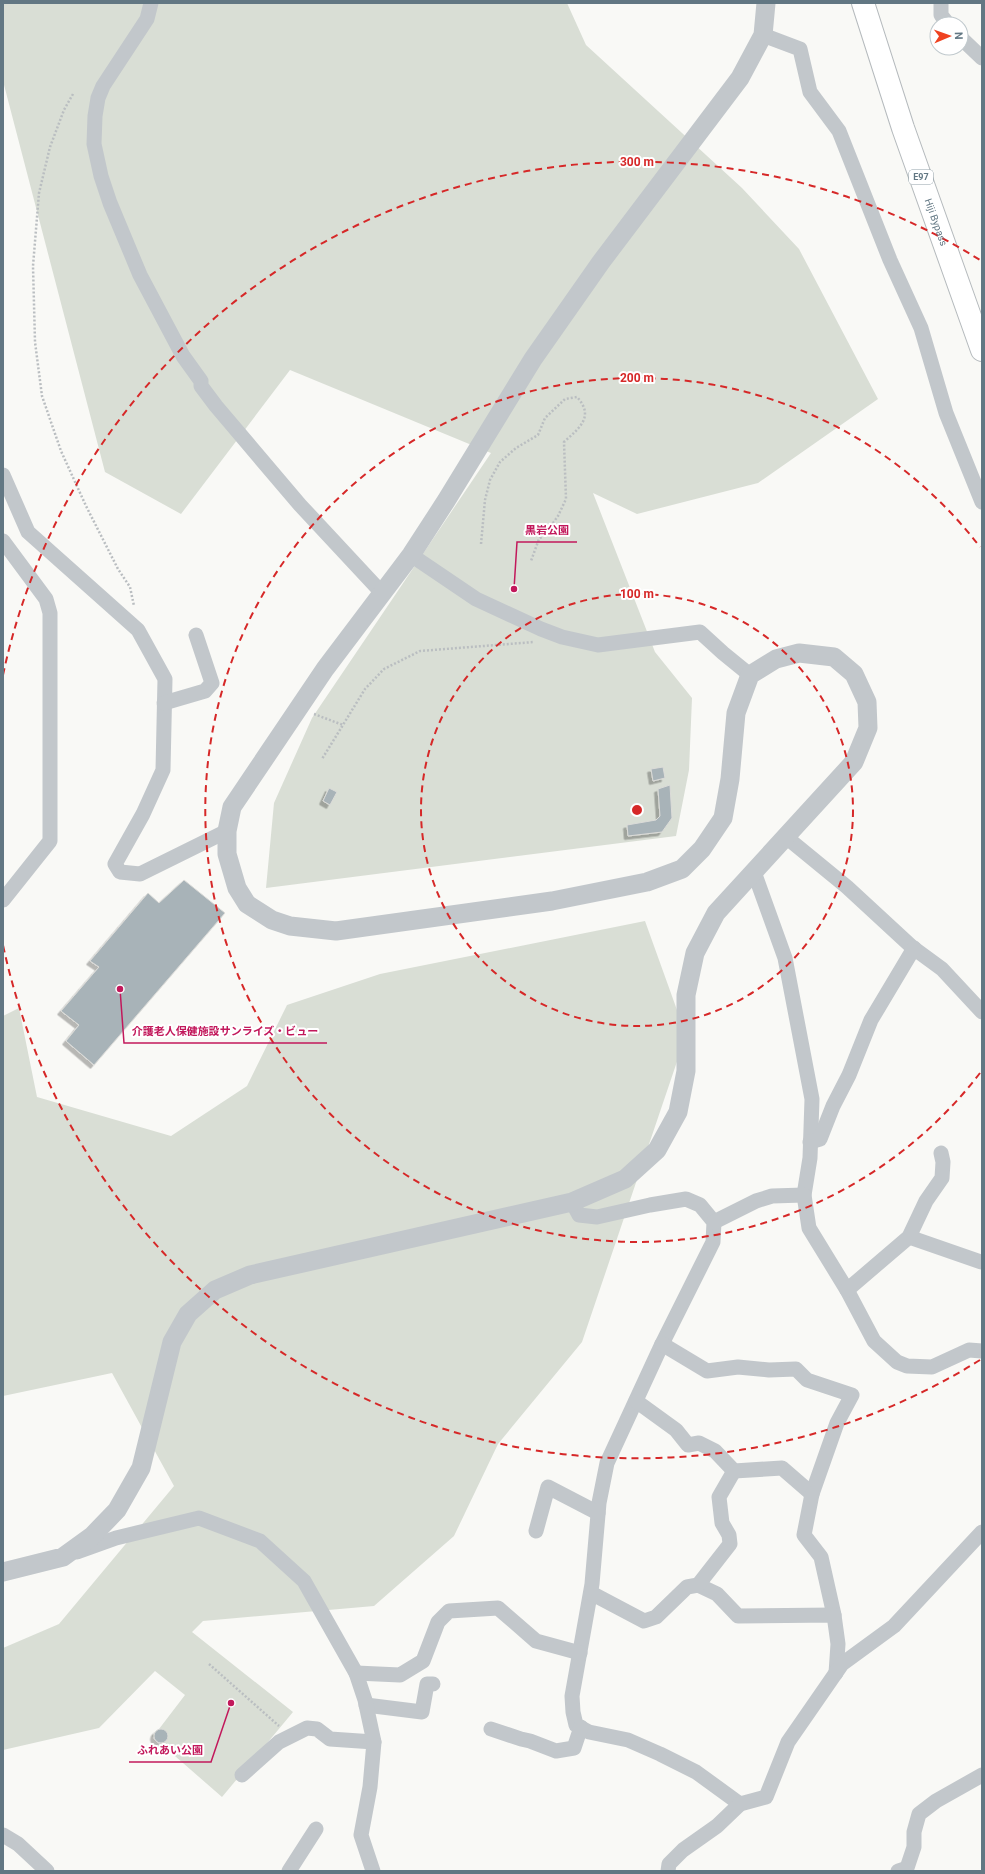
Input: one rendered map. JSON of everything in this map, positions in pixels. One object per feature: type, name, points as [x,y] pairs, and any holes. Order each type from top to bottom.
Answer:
[{"type":"highway","name":"Hiji Bypass","points":[[863,3],[903,128],[982,350]]},
{"type":"street","points":[[151,3],[147,20],[103,86],[98,98],[95,116],[94,144],[101,176],[110,203],[140,275],[183,356],[201,381],[202,386],[216,406],[300,505],[382,593]]},
{"type":"street","points":[[64,1557],[92,1536],[117,1510],[138,1474],[155,1416],[172,1342],[188,1314],[215,1290],[250,1275],[572,1202],[625,1179],[657,1150],[678,1112],[686,1071],[686,994],[695,953],[716,913],[854,762],[868,728],[868,702],[854,674],[834,657],[799,653],[776,659],[750,676],[736,713],[730,779],[723,818],[702,848],[682,868],[647,882],[552,901],[336,931],[290,926],[272,920],[247,904],[237,888],[227,854],[227,830],[232,807],[325,669],[411,555],[446,502],[533,359],[601,262],[740,78],[763,35],[766,3]]},
{"type":"street","points":[[941,3],[942,16]]},
{"type":"street","points":[[763,35],[800,49],[810,92],[839,131],[890,260],[921,328],[946,413],[982,502]]},
{"type":"street","points":[[969,46],[982,58]]},
{"type":"street","points":[[3,476],[28,532],[138,630],[165,679],[163,770],[142,814],[115,864],[120,872],[140,874],[227,830]]},
{"type":"street","points":[[3,541],[46,599],[50,613],[50,841],[3,900]]},
{"type":"street","points":[[411,555],[476,599],[562,637],[598,645],[700,632],[723,654],[750,676]]},
{"type":"street","points":[[164,703],[205,691],[212,683],[196,635]]},
{"type":"street","points":[[786,836],[847,887],[914,948],[942,969],[982,1012]]},
{"type":"street","points":[[754,872],[785,958],[812,1099],[810,1158],[804,1195],[809,1228],[847,1290],[874,1341],[897,1362],[907,1366],[932,1366],[969,1350],[982,1351]]},
{"type":"street","points":[[810,1142],[820,1139],[871,1020],[914,948]]},
{"type":"street","points":[[847,1290],[909,1237],[926,1201],[942,1178],[944,1162],[940,1153]]},
{"type":"street","points":[[714,1222],[756,1201],[772,1196],[804,1195]]},
{"type":"street","points":[[572,1202],[579,1215],[597,1217],[650,1205],[686,1199],[700,1205],[714,1222],[712,1242],[662,1344],[607,1463],[598,1513],[591,1593],[572,1696],[576,1725],[589,1732],[628,1740],[660,1754],[696,1772],[740,1804]]},
{"type":"street","points":[[909,1237],[982,1262]]},
{"type":"street","points":[[662,1344],[707,1370],[738,1367],[769,1370],[796,1369],[807,1380],[852,1395],[836,1423],[812,1494],[804,1535],[821,1557],[834,1615],[838,1644],[836,1673]]},
{"type":"street","points":[[636,1401],[676,1430],[688,1445],[699,1443],[714,1451],[734,1471],[782,1468],[812,1494]]},
{"type":"street","points":[[698,1585],[730,1544],[729,1535],[722,1523],[719,1497],[734,1471]]},
{"type":"street","points":[[536,1531],[548,1487],[598,1513]]},
{"type":"street","points":[[3,1572],[64,1557],[116,1538],[199,1518],[260,1541],[304,1581],[356,1673],[366,1706],[374,1742],[370,1787],[361,1835],[374,1871]]},
{"type":"street","points":[[668,1871],[669,1864],[683,1850],[717,1826],[740,1804],[766,1797],[788,1742],[842,1664],[894,1626],[982,1532]]},
{"type":"street","points":[[591,1593],[644,1621],[656,1617],[687,1587],[698,1585],[717,1594],[738,1616],[834,1615]]},
{"type":"street","points":[[356,1673],[400,1674],[423,1661],[438,1622],[448,1612],[498,1608],[536,1641],[580,1653]]},
{"type":"street","points":[[366,1706],[422,1712],[427,1684],[433,1684]]},
{"type":"street","points":[[490,1729],[530,1741],[556,1751],[574,1748],[581,1727]]},
{"type":"street","points":[[242,1775],[280,1742],[307,1728],[317,1729],[330,1739],[374,1742]]},
{"type":"street","points":[[898,1871],[906,1868],[914,1847],[914,1832],[918,1814],[936,1801],[982,1775]]},
{"type":"street","points":[[288,1871],[316,1828]]},
{"type":"street","points":[[3,1835],[18,1844],[46,1871]]},
{"type":"path","points":[[73,94],[64,110],[50,147],[39,193],[33,266],[35,342],[42,396],[61,450],[86,506],[118,569],[130,587],[138,630]]},
{"type":"path","points":[[481,544],[485,500],[490,480],[500,462],[516,448],[538,435],[545,418],[565,399],[577,397],[584,407],[585,416],[582,425],[564,442],[566,500],[558,516],[545,534],[539,539],[531,561]]},
{"type":"path","points":[[343,725],[322,759],[365,689],[384,669],[420,651],[542,642]]},
{"type":"path","points":[[298,709],[343,725]]},
{"type":"path","points":[[209,1664],[269,1719]]},
{"type":"shaded area","points":[[3,3],[567,3],[586,45],[742,188],[799,249],[878,399],[758,483],[637,514],[593,493],[655,652],[692,698],[689,770],[676,836],[266,888],[274,803],[312,718],[491,453],[290,370],[181,514],[105,472],[3,81]]},
{"type":"shaded area","points":[[645,921],[686,1035],[582,1342],[498,1444],[454,1536],[374,1606],[203,1621],[192,1632],[293,1712],[222,1797],[152,1736],[185,1695],[155,1671],[99,1728],[3,1750],[3,1648],[59,1624],[174,1486],[112,1373],[3,1396],[3,1016],[19,1008],[37,1097],[171,1136],[247,1086],[287,1005],[380,974]]},
{"type":"building","points":[[663,767],[665,778],[653,781],[651,769]]},
{"type":"building","points":[[670,785],[672,818],[662,832],[628,836],[627,825],[656,820],[660,816],[658,789]]},
{"type":"building","points":[[329,788],[337,792],[330,805],[323,801]]},
{"type":"building","points":[[184,880],[225,913],[94,1065],[66,1041],[79,1025],[61,1011],[99,967],[90,961],[148,893],[159,903]]},
{"type":"building","points":[[158,1729],[164,1729],[168,1733],[168,1739],[164,1743],[158,1743],[154,1739],[154,1733]]},
{"type":"place","name":"黒岩公園","points":[[514,589]]},
{"type":"place","name":"介護老人保健施設サンライズ・ビュー","points":[[120,989]]},
{"type":"place","name":"ふれあい公園","points":[[231,1703]]}]
